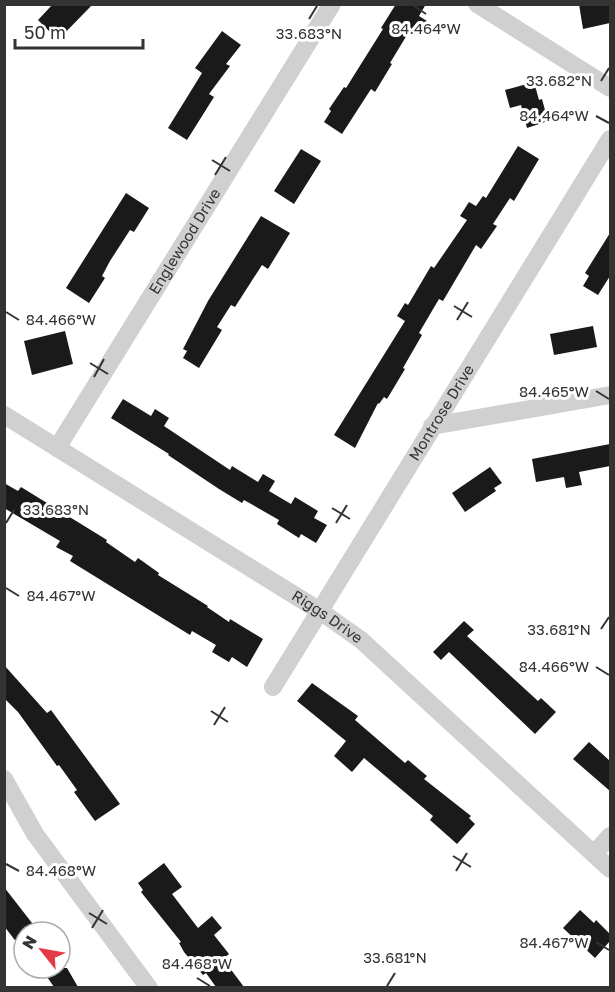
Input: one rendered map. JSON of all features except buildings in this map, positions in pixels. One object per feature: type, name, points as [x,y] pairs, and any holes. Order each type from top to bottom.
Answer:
[{"type":"street","name":"Englewood Drive","points":[[57,447],[332,4]]},
{"type":"street","points":[[477,4],[610,88]]},
{"type":"street","name":"Montrose Drive","points":[[273,687],[610,139]]},
{"type":"street","points":[[432,426],[610,395]]},
{"type":"street","name":"Riggs Drive","points":[[4,415],[320,611],[361,640],[610,869]]},
{"type":"street","points":[[4,780],[35,834],[68,882],[149,987]]},
{"type":"street","points":[[594,854],[610,836]]}]
